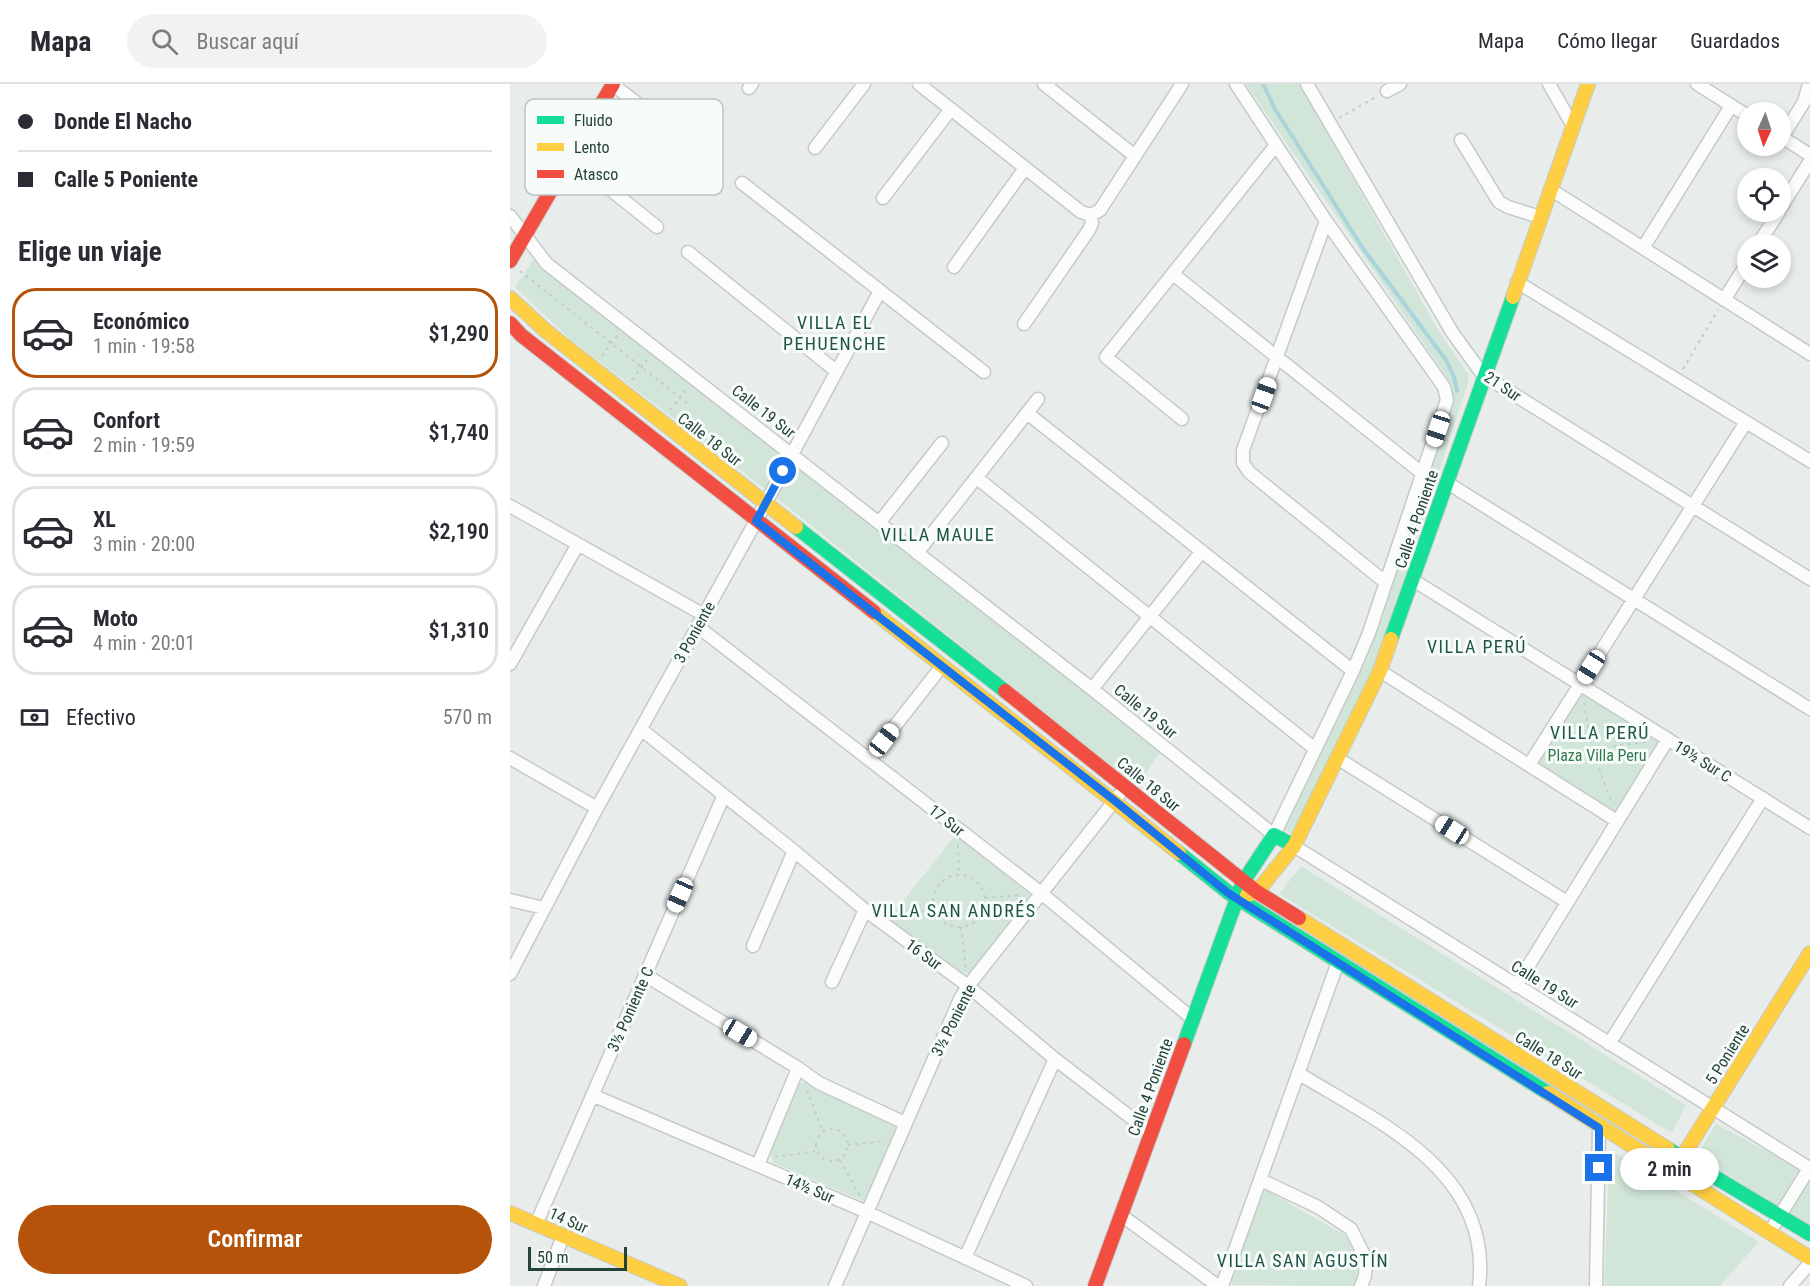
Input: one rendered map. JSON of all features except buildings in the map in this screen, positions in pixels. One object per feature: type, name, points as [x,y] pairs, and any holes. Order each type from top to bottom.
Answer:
[{"type":"main road","points":[[604,99],[613,84]]},
{"type":"main road","name":"Calle 4 Poniente","points":[[1257,892],[1294,846],[1380,671],[1588,84]]},
{"type":"main road","points":[[515,266],[525,236],[548,195]]},
{"type":"main road","name":"Calle 18 Sur","points":[[510,298],[531,318],[623,392],[1126,786],[1243,882],[1682,1158],[1810,1234]]},
{"type":"main road","name":"Calle 18 Sur","points":[[510,323],[521,335],[1237,899],[1810,1260]]},
{"type":"main road","name":"Calle 4 Poniente","points":[[1095,1286],[1243,882],[1274,835]]},
{"type":"main road","name":"Calle 19 Sur","points":[[1274,835],[1294,846]]},
{"type":"main road","points":[[1237,899],[1257,892]]},
{"type":"main road","name":"5 Poniente","points":[[1672,1173],[1810,953]]},
{"type":"main road","name":"14 Sur","points":[[510,1213],[680,1286]]},
{"type":"street","points":[[613,84],[632,99]]},
{"type":"street","points":[[815,148],[864,84]]},
{"type":"street","points":[[919,84],[1081,212],[1091,215],[1100,210],[1182,84]]},
{"type":"street","points":[[1044,84],[1135,156]]},
{"type":"street","points":[[1236,84],[1326,221],[1243,450],[1244,466],[1385,582]]},
{"type":"street","name":"21 Sur","points":[[1308,84],[1452,332],[1484,375],[1810,579]]},
{"type":"street","points":[[1387,91],[1400,84]]},
{"type":"street","points":[[1549,84],[1573,126]]},
{"type":"street","points":[[1697,84],[1737,110]]},
{"type":"street","points":[[1791,122],[1804,102],[1809,84]]},
{"type":"street","points":[[1643,248],[1731,106]]},
{"type":"street","points":[[883,198],[951,109]]},
{"type":"street","points":[[1461,140],[1499,202],[1540,217]]},
{"type":"street","points":[[1791,143],[1810,155]]},
{"type":"street","points":[[1182,419],[1106,357],[1276,145]]},
{"type":"street","points":[[1791,192],[1810,161]]},
{"type":"street","points":[[954,267],[1025,168]]},
{"type":"street","points":[[742,183],[984,372]]},
{"type":"street","points":[[1550,189],[1724,300],[1809,350]]},
{"type":"street","points":[[617,195],[657,227]]},
{"type":"street","points":[[1024,324],[1089,230],[1092,223],[1091,215]]},
{"type":"street","name":"Calle 19 Sur","points":[[510,216],[548,264],[917,554],[1092,688],[1274,835]]},
{"type":"street","name":"Calle 4 Poniente","points":[[1274,835],[1369,633],[1445,406],[1446,393],[1440,381],[1326,221]]},
{"type":"street","points":[[688,252],[836,371]]},
{"type":"street","points":[[1173,274],[1423,474]]},
{"type":"street","points":[[1724,300],[1737,279]]},
{"type":"street","points":[[1517,282],[1810,461]]},
{"type":"street","name":"3 Poniente","points":[[510,974],[597,808],[642,730],[880,291]]},
{"type":"street","points":[[917,554],[1038,399]]},
{"type":"street","points":[[1027,413],[1353,670]]},
{"type":"street","points":[[1529,765],[1746,422]]},
{"type":"street","points":[[879,523],[942,443]]},
{"type":"street","points":[[977,478],[1315,749]]},
{"type":"street","points":[[1446,482],[1810,709]]},
{"type":"street","points":[[510,506],[704,615]]},
{"type":"street","points":[[510,664],[578,544]]},
{"type":"street","points":[[1092,688],[1202,551]]},
{"type":"street","name":"19½ Sur C","points":[[1413,580],[1810,828]]},
{"type":"street","name":"17 Sur","points":[[697,626],[1041,893],[1193,1019]]},
{"type":"street","points":[[869,759],[942,666]]},
{"type":"street","points":[[1380,671],[1617,821]]},
{"type":"street","name":"16 Sur","points":[[642,730],[865,910],[968,986],[1055,1059],[1151,1133]]},
{"type":"street","points":[[1516,986],[1668,739]]},
{"type":"street","points":[[510,758],[597,808]]},
{"type":"street","points":[[1337,758],[1568,902]]},
{"type":"street","name":"3½ Poniente","points":[[835,1286],[864,1211],[953,1012],[968,986],[1126,786]]},
{"type":"street","name":"3½ Poniente C","points":[[536,1224],[724,795]]},
{"type":"street","points":[[1609,1044],[1763,798]]},
{"type":"street","name":"Calle 19 Sur","points":[[1294,846],[1712,1109],[1810,1168]]},
{"type":"street","points":[[753,946],[794,851]]},
{"type":"street","points":[[510,900],[544,908]]},
{"type":"street","points":[[832,982],[865,910]]},
{"type":"street","points":[[1121,1215],[1220,1286],[1261,1180],[1338,962]]},
{"type":"street","points":[[645,975],[819,1083],[905,1123]]},
{"type":"street","points":[[965,1258],[1055,1059]]},
{"type":"street","points":[[758,1165],[798,1068]]},
{"type":"street","points":[[1298,1073],[1406,1140],[1432,1161],[1459,1194],[1470,1217],[1477,1243],[1480,1268],[1479,1286]]},
{"type":"street","name":"14½ Sur","points":[[592,1095],[864,1211],[1026,1286]]},
{"type":"street","points":[[1596,1286],[1599,1128]]},
{"type":"street","points":[[1769,1233],[1810,1168]]},
{"type":"street","points":[[1261,1180],[1318,1207],[1351,1229],[1366,1258],[1365,1276],[1361,1286]]},
{"type":"street","points":[[544,1286],[563,1236]]},
{"type":"street","points":[[1790,1286],[1810,1260]]},
{"type":"path","points":[[1330,123],[1387,91]]},
{"type":"path","points":[[515,266],[687,403]]},
{"type":"path","points":[[1677,380],[1724,300]]},
{"type":"path","points":[[593,368],[625,323]]},
{"type":"path","points":[[623,392],[656,347]]},
{"type":"path","points":[[661,422],[695,378]]},
{"type":"path","points":[[1580,684],[1592,749],[1610,801]]},
{"type":"path","points":[[1529,765],[1592,749],[1646,742]]},
{"type":"path","points":[[957,827],[959,875]]},
{"type":"path","points":[[959,875],[971,878],[978,883],[985,898],[982,914],[977,920],[970,925],[952,927],[937,916],[933,908],[933,899],[940,883],[947,878],[959,875]]},
{"type":"path","points":[[985,898],[1041,893]]},
{"type":"path","points":[[883,924],[933,908]]},
{"type":"path","points":[[961,927],[968,986]]},
{"type":"path","points":[[806,1089],[823,1132]]},
{"type":"path","points":[[838,1130],[846,1137],[848,1145],[840,1160],[824,1159],[817,1151],[817,1140],[823,1132],[838,1130]]},
{"type":"path","points":[[848,1145],[886,1140]]},
{"type":"path","points":[[758,1165],[774,1157],[817,1151]]},
{"type":"path","points":[[840,1160],[861,1194],[864,1211]]},
{"type":"green space","points":[[1246,84],[1300,84],[1438,330],[1468,374],[1468,383],[1374,669],[1292,834],[1285,830],[1366,661],[1384,611],[1452,403],[1452,385]]},
{"type":"green space","points":[[534,259],[1161,751],[1137,786],[778,499],[570,339],[515,287]]},
{"type":"green space","name":"Plaza Villa Peru","points":[[1578,690],[1663,743],[1615,819],[1530,766]]},
{"type":"green space","points":[[955,835],[1033,897],[972,973],[961,972],[889,919]]},
{"type":"green space","points":[[1301,866],[1686,1105],[1672,1133],[1279,894]]},
{"type":"green space","points":[[807,1082],[897,1126],[864,1201],[774,1163],[769,1153],[799,1083]]},
{"type":"green space","points":[[1716,1124],[1810,1174],[1810,1226],[1697,1155]]},
{"type":"green space","points":[[1610,1150],[1759,1242],[1720,1286],[1604,1286]]},
{"type":"green space","points":[[1261,1187],[1353,1240],[1362,1269],[1357,1286],[1233,1285],[1229,1278]]},
{"type":"waterway","points":[[1263,84],[1275,109],[1362,247],[1446,360],[1454,377],[1457,391]]},
{"type":"traffic: fast","points":[[1391,639],[1513,297]]},
{"type":"traffic: fast","points":[[796,527],[1005,691]]},
{"type":"traffic: fast","points":[[1184,1044],[1243,882],[1274,835],[1294,846]]},
{"type":"traffic: fast","points":[[1179,853],[1229,893],[1548,1093]]},
{"type":"traffic: fast","points":[[1668,1149],[1810,1234]]},
{"type":"traffic: slow","points":[[1513,297],[1588,84]]},
{"type":"traffic: slow","points":[[510,298],[546,331],[796,527]]},
{"type":"traffic: slow","points":[[874,612],[1179,853]]},
{"type":"traffic: slow","points":[[1247,895],[1257,892],[1294,846],[1380,671],[1391,639]]},
{"type":"traffic: slow","points":[[1299,918],[1668,1149]]},
{"type":"traffic: slow","points":[[1676,1167],[1810,953]]},
{"type":"traffic: slow","points":[[1548,1093],[1810,1258]]},
{"type":"traffic: slow","points":[[510,1213],[680,1286]]},
{"type":"traffic: jam","points":[[604,99],[613,84]]},
{"type":"traffic: jam","points":[[510,261],[548,195]]},
{"type":"traffic: jam","points":[[510,323],[521,335],[874,612]]},
{"type":"traffic: jam","points":[[1005,691],[1257,892],[1299,918]]},
{"type":"traffic: jam","points":[[1095,1286],[1184,1044]]},
{"type":"district","name":"VILLA EL PEHUENCHE","points":[[835,333]]},
{"type":"district","name":"VILLA MAULE","points":[[938,535]]},
{"type":"district","name":"VILLA PERÚ","points":[[1477,647]]},
{"type":"district","name":"VILLA PERÚ","points":[[1600,733]]},
{"type":"district","name":"VILLA SAN ANDRÉS","points":[[954,911]]},
{"type":"district","name":"VILLA SAN AGUSTÍN","points":[[1303,1261]]},
{"type":"route","points":[[783,471],[756,521],[1115,801],[1228,893],[1599,1128],[1599,1168]]}]
